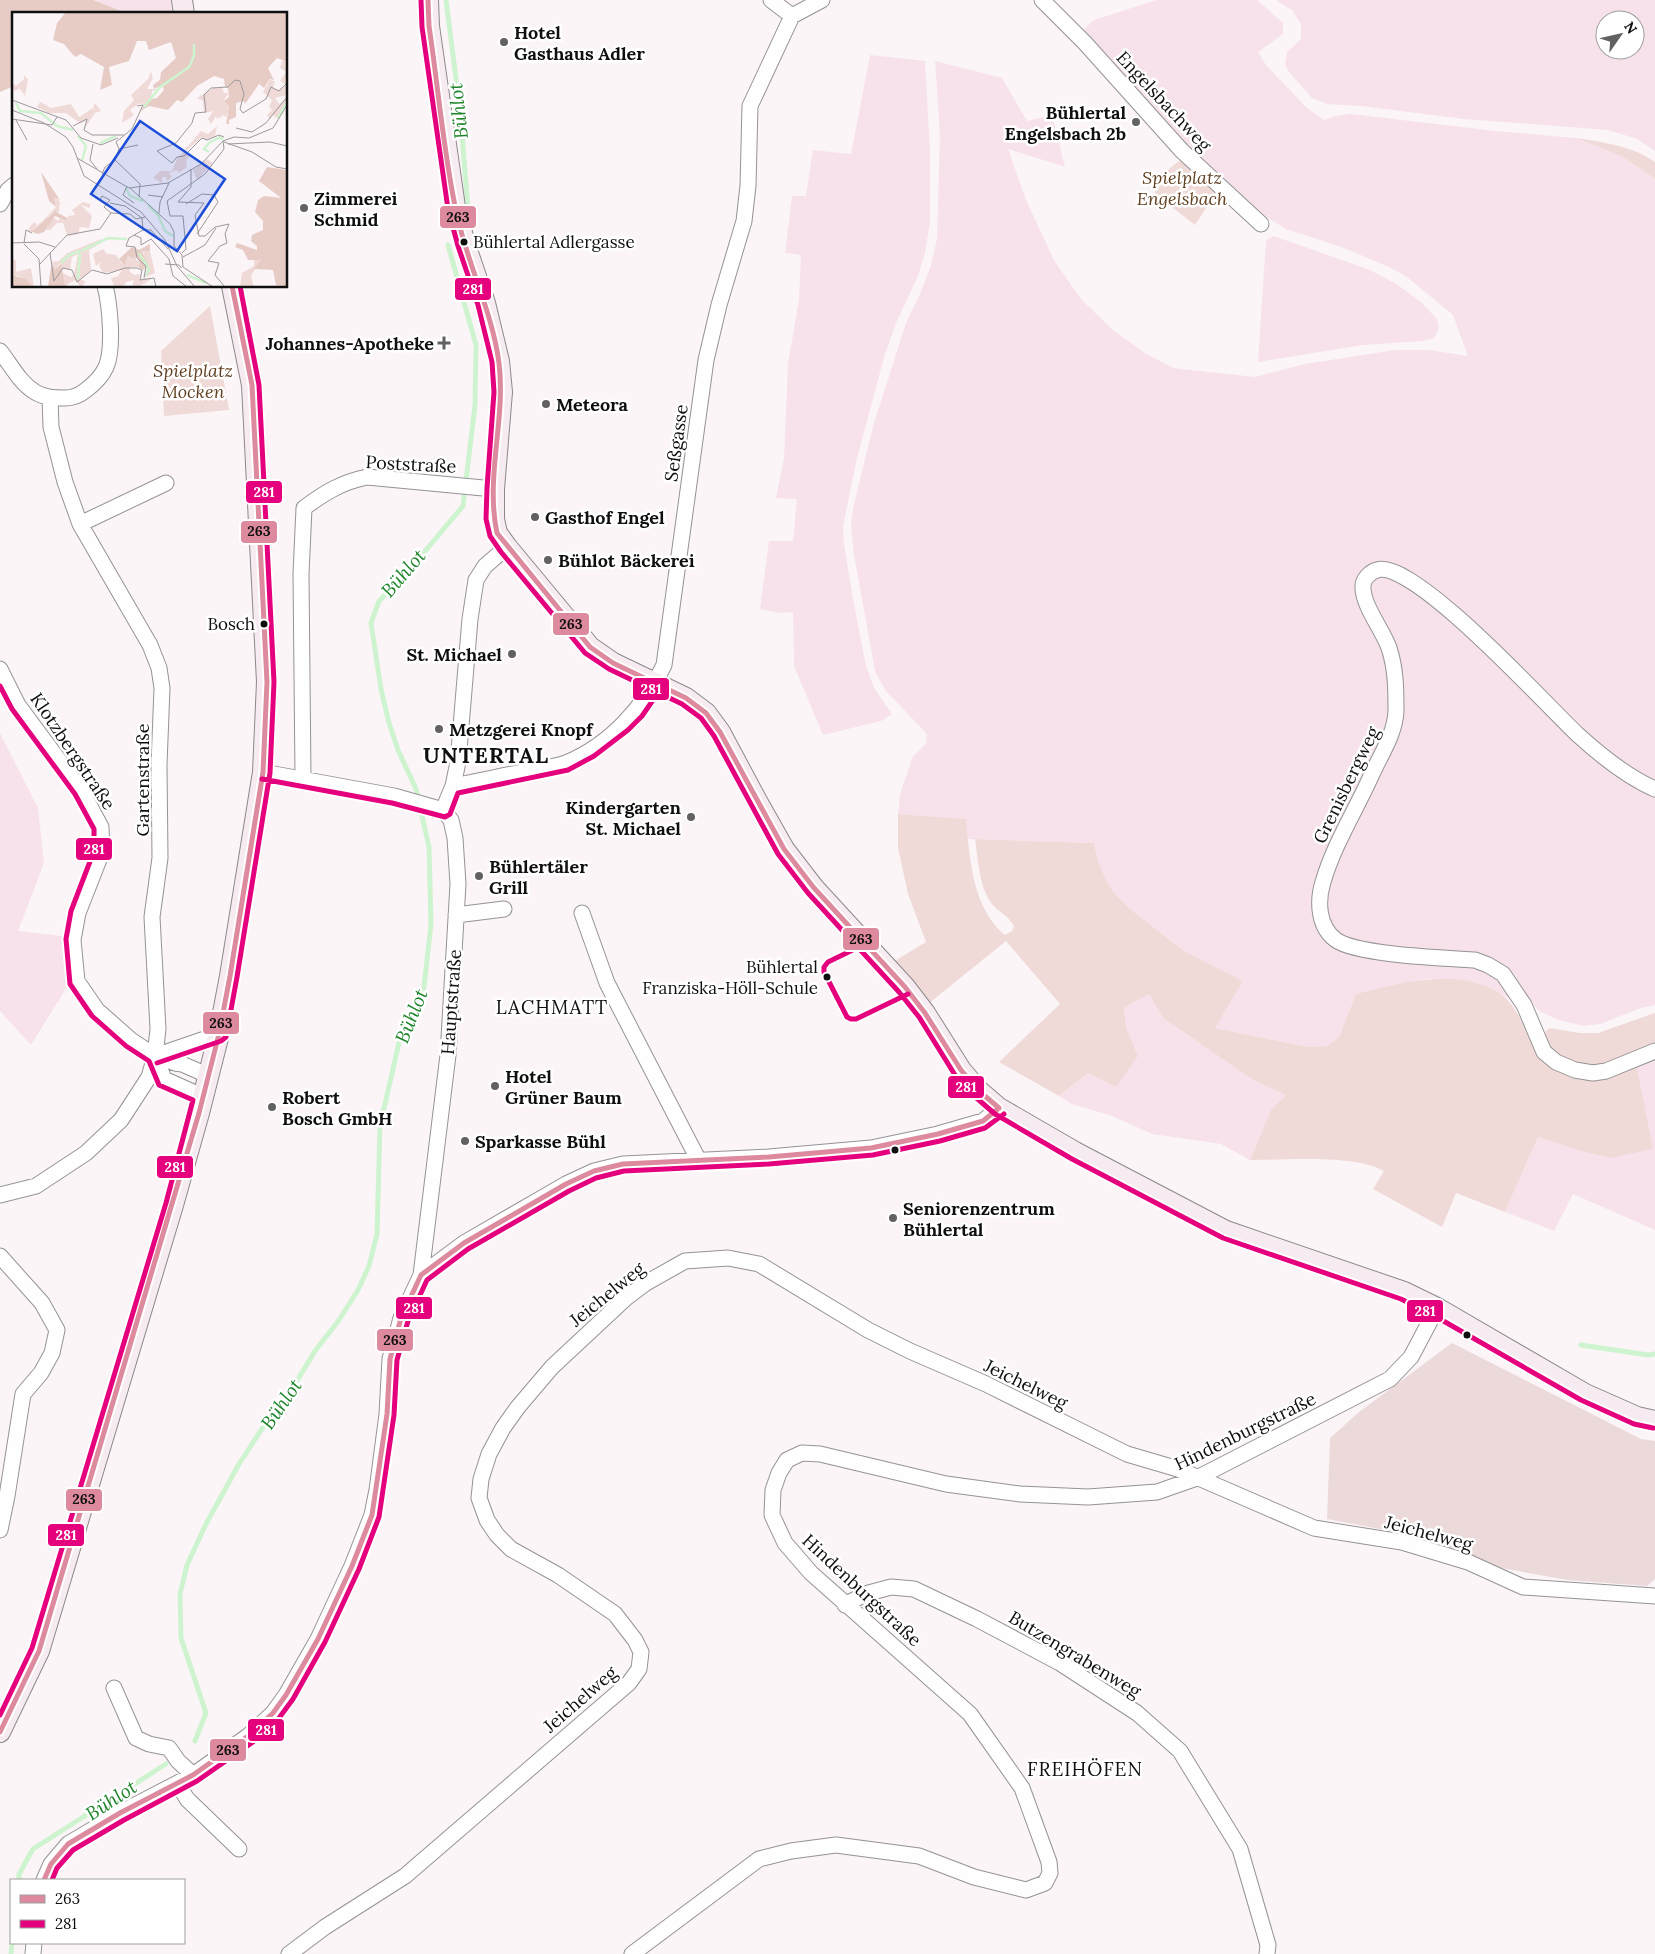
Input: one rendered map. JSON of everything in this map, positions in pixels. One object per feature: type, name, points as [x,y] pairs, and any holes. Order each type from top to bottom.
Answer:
[{"type":"street","points":[[428,0],[429,26],[455,207],[485,303],[498,361],[502,392],[487,488],[494,519],[498,533],[506,547],[590,647],[613,663],[686,698],[706,714],[720,732],[784,849],[814,888],[895,975],[925,1013],[961,1070],[978,1090],[999,1108],[1075,1152],[1226,1231],[1404,1292],[1437,1308],[1585,1394],[1637,1416],[1655,1421]]},
{"type":"street","points":[[771,0],[792,16],[822,0]]},
{"type":"street","name":"Engelsbachweg","points":[[1042,0],[1085,43],[1182,151],[1261,224]]},
{"type":"street","name":"Seßgasse","points":[[453,786],[565,763],[590,750],[623,724],[636,711],[656,683],[664,665],[706,360],[719,305],[744,221],[748,186],[750,106],[792,16]]},
{"type":"street","points":[[0,204],[12,187]]},
{"type":"street","points":[[0,351],[23,382],[35,392],[50,398],[70,398],[80,394],[100,378],[107,365],[110,336],[108,297],[106,288]]},
{"type":"street","points":[[0,1732],[40,1651],[173,1205],[218,1034],[230,976],[263,772],[267,672],[252,386],[232,288]]},
{"type":"street","name":"Gartenstraße","points":[[0,1195],[36,1186],[86,1153],[121,1120],[149,1077],[155,1056],[158,1029],[152,917],[160,858],[159,765],[162,688],[159,668],[150,645],[80,524],[64,482],[51,428],[50,398]]},
{"type":"street","name":"Poststraße","points":[[303,778],[300,574],[304,508],[328,490],[350,480],[367,477],[487,488]]},
{"type":"street","points":[[80,524],[166,483]]},
{"type":"street","points":[[263,772],[394,796],[437,807],[453,786],[458,762],[470,619],[476,580],[485,566],[506,547]]},
{"type":"street","name":"Grenisbergweg","points":[[1655,789],[1641,783],[1612,763],[1579,736],[1516,672],[1418,584],[1402,574],[1388,569],[1377,570],[1366,577],[1362,585],[1364,596],[1389,648],[1396,682],[1396,724],[1332,858],[1322,884],[1319,907],[1324,927],[1337,940],[1359,949],[1475,960],[1504,974],[1516,990],[1531,1019],[1536,1036],[1544,1052],[1556,1062],[1575,1070],[1593,1073],[1606,1071],[1655,1052]]},
{"type":"street","name":"Klotzbergstraße","points":[[0,669],[18,705],[81,790],[101,827],[102,852],[78,913],[73,940],[77,981],[97,1010],[131,1040],[155,1056],[182,1064],[207,1075]]},
{"type":"street","name":"Hauptstraße","points":[[44,1879],[51,1864],[68,1844],[120,1813],[193,1775],[248,1736],[273,1713],[286,1695],[318,1639],[352,1566],[372,1515],[387,1414],[390,1359],[400,1318],[421,1275],[448,1055],[458,884],[455,838],[451,820],[437,807]]},
{"type":"street","points":[[456,915],[504,909]]},
{"type":"street","points":[[582,913],[607,983],[699,1161]]},
{"type":"street","points":[[202,1096],[164,1078],[155,1056],[218,1034]]},
{"type":"street","points":[[421,1275],[464,1243],[566,1184],[594,1171],[623,1164],[826,1153],[887,1145],[938,1134],[983,1120],[999,1108]]},
{"type":"street","points":[[0,1256],[42,1303],[57,1330],[52,1353],[41,1373],[23,1394],[8,1496],[0,1530]]},
{"type":"street","name":"Jeichelweg","points":[[288,1954],[325,1927],[405,1876],[629,1683],[639,1669],[641,1652],[635,1640],[615,1614],[558,1575],[511,1549],[498,1535],[487,1520],[479,1498],[480,1479],[489,1454],[503,1428],[552,1367],[626,1298],[646,1283],[685,1261],[728,1258],[760,1264],[853,1322],[910,1351],[986,1384],[1127,1454],[1178,1469],[1314,1528],[1402,1542],[1468,1562],[1523,1587],[1655,1596]]},
{"type":"street","name":"Hindenburgstraße","points":[[632,1954],[760,1859],[791,1851],[836,1845],[919,1856],[974,1877],[1026,1890],[1044,1883],[1050,1873],[1049,1862],[1022,1788],[970,1714],[845,1605],[811,1573],[785,1543],[772,1515],[773,1490],[778,1473],[787,1460],[802,1453],[820,1454],[946,1484],[1020,1494],[1088,1497],[1156,1492],[1197,1478],[1390,1379],[1411,1357],[1437,1308]]},
{"type":"street","name":"Butzengrabenweg","points":[[845,1605],[865,1594],[891,1587],[914,1589],[978,1619],[1060,1663],[1137,1713],[1180,1751],[1240,1849],[1268,1946],[1267,1954]]},
{"type":"street","points":[[114,1688],[136,1738],[148,1744],[170,1748],[178,1761],[193,1775]]},
{"type":"street","points":[[178,1784],[187,1799],[239,1849]]},
{"type":"shaded area","points":[[0,0],[93,0],[124,12],[12,12],[12,87],[0,92]]},
{"type":"shaded area","points":[[93,0],[171,0],[172,12],[124,12]]},
{"type":"shaded area","points":[[1156,0],[1257,0],[1283,23],[1283,34],[1258,52],[1266,65],[1307,108],[1324,120],[1335,116],[1351,114],[1496,131],[1576,138],[1621,156],[1655,179],[1655,1005],[1641,1008],[1600,1024],[1584,1026],[1559,1020],[1541,1012],[1532,1004],[1506,997],[1491,988],[1473,982],[1452,979],[1427,979],[1356,994],[1339,1038],[1327,1046],[1308,1047],[1215,1028],[1243,981],[1184,951],[1129,908],[1115,894],[1107,882],[1098,861],[1094,843],[968,839],[966,819],[898,814],[900,794],[913,756],[926,744],[927,734],[885,690],[875,671],[854,555],[851,526],[853,508],[874,423],[906,323],[931,265],[937,239],[940,135],[935,61],[1002,78],[1027,121],[1052,115],[1065,167],[1008,149],[1026,200],[1055,262],[1081,299],[1114,331],[1145,353],[1173,368],[1255,377],[1305,364],[1395,350],[1429,350],[1468,356],[1453,315],[1407,277],[1389,267],[1344,248],[1286,229],[1253,209],[1228,188],[1080,33],[1094,20]]},
{"type":"shaded area","points":[[1278,0],[1655,0],[1655,151],[1637,139],[1608,130],[1464,119],[1361,106],[1327,104],[1312,98],[1289,72],[1285,64],[1287,52],[1301,39],[1301,24],[1292,10],[1278,2]]},
{"type":"shaded area","points":[[870,55],[925,61],[930,150],[930,222],[925,253],[918,276],[896,323],[885,354],[857,458],[843,526],[853,599],[866,666],[874,688],[892,714],[881,721],[823,735],[794,666],[793,612],[780,613],[760,609],[769,541],[793,541],[797,499],[776,498],[784,458],[788,363],[799,300],[801,255],[785,253],[792,196],[806,196],[813,150],[851,154]]},
{"type":"shaded area","points":[[1274,236],[1370,270],[1398,285],[1422,303],[1437,319],[1439,328],[1434,338],[1423,341],[1363,345],[1258,362],[1266,240]]},
{"type":"shaded area","points":[[0,733],[38,808],[44,863],[18,931],[62,936],[70,982],[31,1045],[0,1011]]},
{"type":"shaded area","points":[[1149,994],[1163,1018],[1253,1080],[1286,1095],[1271,1111],[1250,1160],[1221,1144],[1152,1134],[1112,1116],[1072,1104],[1059,1096],[1088,1073],[1116,1086],[1138,1056],[1126,1027],[1124,1008]]},
{"type":"shaded area","points":[[1655,1056],[1655,1230],[1573,1194],[1554,1231],[1505,1212],[1538,1137],[1610,1158],[1636,1063]]},
{"type":"shaded area","points":[[1452,1343],[1641,1439],[1655,1441],[1655,1579],[1647,1586],[1567,1580],[1496,1567],[1422,1537],[1327,1519],[1330,1438],[1359,1412]]},
{"type":"green space","points":[[1576,138],[1627,148],[1637,152],[1655,162],[1655,179],[1621,156]]},
{"type":"green space","name":"Spielplatz Engelsbach","points":[[1179,161],[1186,162],[1216,193],[1195,225],[1155,194],[1157,183]]},
{"type":"green space","name":"Spielplatz Mocken","points":[[210,306],[229,410],[164,416],[161,351]]},
{"type":"green space","points":[[898,814],[966,819],[971,866],[979,897],[994,924],[1005,935],[1012,931],[1014,926],[992,904],[984,889],[975,839],[1094,843],[1098,861],[1107,882],[1115,894],[1129,908],[1184,951],[1243,981],[1215,1028],[1308,1047],[1327,1046],[1339,1037],[1356,994],[1406,983],[1440,979],[1474,982],[1490,988],[1503,996],[1513,1006],[1532,1045],[1550,1067],[1575,1077],[1593,1078],[1609,1075],[1636,1063],[1653,1149],[1610,1158],[1538,1137],[1505,1212],[1456,1193],[1442,1227],[1373,1189],[1384,1171],[1371,1166],[1355,1162],[1319,1159],[1250,1160],[1271,1110],[1286,1095],[1253,1080],[1163,1018],[1149,994],[1124,1008],[1126,1027],[1138,1056],[1116,1087],[1088,1073],[1059,1096],[999,1062],[1060,1004],[1006,941],[928,1004],[893,962],[926,942],[908,894],[898,848]]},
{"type":"green space","points":[[1655,1013],[1655,1047],[1594,1067],[1582,1066],[1553,1053],[1544,1038],[1546,1031],[1550,1028],[1580,1033],[1598,1033]]},
{"type":"waterway","name":"Bühlot","points":[[446,0],[460,110],[469,221]]},
{"type":"waterway","name":"Bühlot","points":[[195,1741],[206,1713],[181,1638],[180,1594],[187,1565],[206,1524],[239,1464],[271,1415],[295,1384],[315,1351],[339,1320],[358,1290],[369,1266],[377,1234],[380,1126],[400,1038],[415,1006],[423,996],[431,924],[429,847],[416,789],[398,750],[389,723],[381,689],[371,623],[379,601],[405,575],[463,506],[475,405],[476,345],[448,245]]},
{"type":"waterway","points":[[1581,1345],[1648,1355],[1655,1354]]},
{"type":"waterway","name":"Bühlot","points":[[19,1879],[19,1874],[33,1849],[166,1764]]},
{"type":"waterway","name":"Bühlot","points":[[11,1954],[12,1944]]},
{"type":"transit line","name":"281","points":[[421,0],[422,27],[448,209],[478,305],[492,362],[494,392],[486,519],[490,536],[501,552],[585,653],[609,669],[682,704],[701,718],[714,736],[778,854],[808,893],[899,992],[919,1017],[955,1075],[973,1095],[995,1114],[1072,1159],[1223,1238],[1401,1299],[1433,1315],[1581,1400],[1634,1424],[1653,1428]]},
{"type":"transit line","name":"263","points":[[428,0],[429,26],[455,206],[465,246],[491,323],[499,363],[500,405],[493,491],[497,533],[590,647],[613,663],[686,698],[706,713],[720,732],[784,849],[814,888],[905,987],[925,1013],[961,1070],[978,1090],[999,1108]]},
{"type":"transit line","name":"263","points":[[0,1732],[39,1651],[199,1113],[219,1034],[230,976],[263,772],[267,682],[252,385],[232,288]]},
{"type":"transit line","name":"281","points":[[157,1063],[221,1041],[226,1037],[270,773],[274,682],[259,385],[240,288]]},
{"type":"transit line","name":"281","points":[[0,686],[12,709],[75,794],[94,829],[94,851],[71,911],[66,939],[70,984],[92,1016],[126,1046],[149,1061],[159,1085],[193,1100],[166,1203],[32,1648],[0,1715]]},
{"type":"transit line","name":"281","points":[[262,779],[392,803],[445,817],[450,814],[458,793],[568,770],[594,756],[628,730],[642,716],[662,687]]},
{"type":"transit line","name":"281","points":[[869,942],[828,962],[824,967],[824,972],[847,1017],[856,1019],[908,994]]},
{"type":"transit line","name":"263","points":[[44,1879],[51,1864],[68,1844],[120,1813],[193,1775],[248,1736],[273,1713],[286,1695],[318,1639],[352,1566],[372,1515],[387,1414],[390,1359],[401,1318],[421,1275],[464,1243],[566,1184],[594,1171],[623,1164],[769,1157],[871,1148],[938,1134],[983,1121],[999,1108]]},
{"type":"transit line","name":"281","points":[[52,1879],[57,1868],[73,1850],[197,1781],[253,1742],[279,1718],[293,1699],[325,1642],[359,1569],[379,1517],[394,1415],[397,1360],[408,1321],[427,1280],[468,1249],[569,1191],[596,1178],[624,1171],[769,1164],[873,1155],[940,1141],[985,1128],[1004,1114]]},
{"type":"place","name":"Hotel Gasthaus Adler","points":[[504,42]]},
{"type":"place","name":"Bühlertal Engelsbach 2b","points":[[1136,122]]},
{"type":"place","name":"Zimmerei Schmid","points":[[304,208]]},
{"type":"place","name":"Bühlertal Adlergasse","points":[[464,242]]},
{"type":"place","name":"Johannes-Apotheke","points":[[444,343]]},
{"type":"place","name":"Meteora","points":[[546,404]]},
{"type":"place","name":"Gasthof Engel","points":[[535,517]]},
{"type":"place","name":"Bühlot Bäckerei","points":[[548,560]]},
{"type":"place","name":"Bosch","points":[[264,624]]},
{"type":"place","name":"St. Michael","points":[[512,654]]},
{"type":"place","name":"Metzgerei Knopf","points":[[439,729]]},
{"type":"place","name":"Kindergarten St. Michael","points":[[691,817]]},
{"type":"place","name":"Bühlertäler Grill","points":[[479,876]]},
{"type":"place","name":"Bühlertal Franziska-Höll-Schule","points":[[827,977]]},
{"type":"place","name":"Hotel Grüner Baum","points":[[495,1086]]},
{"type":"place","name":"Robert Bosch GmbH","points":[[272,1107]]},
{"type":"place","name":"Sparkasse Bühl","points":[[465,1141]]},
{"type":"place","name":"Seniorenzentrum Bühlertal","points":[[893,1218]]},
{"type":"district","name":"UNTERTAL","points":[[486,755]]},
{"type":"district","name":"LACHMATT","points":[[552,1007]]},
{"type":"district","name":"FREIHÖFEN","points":[[1085,1769]]}]
